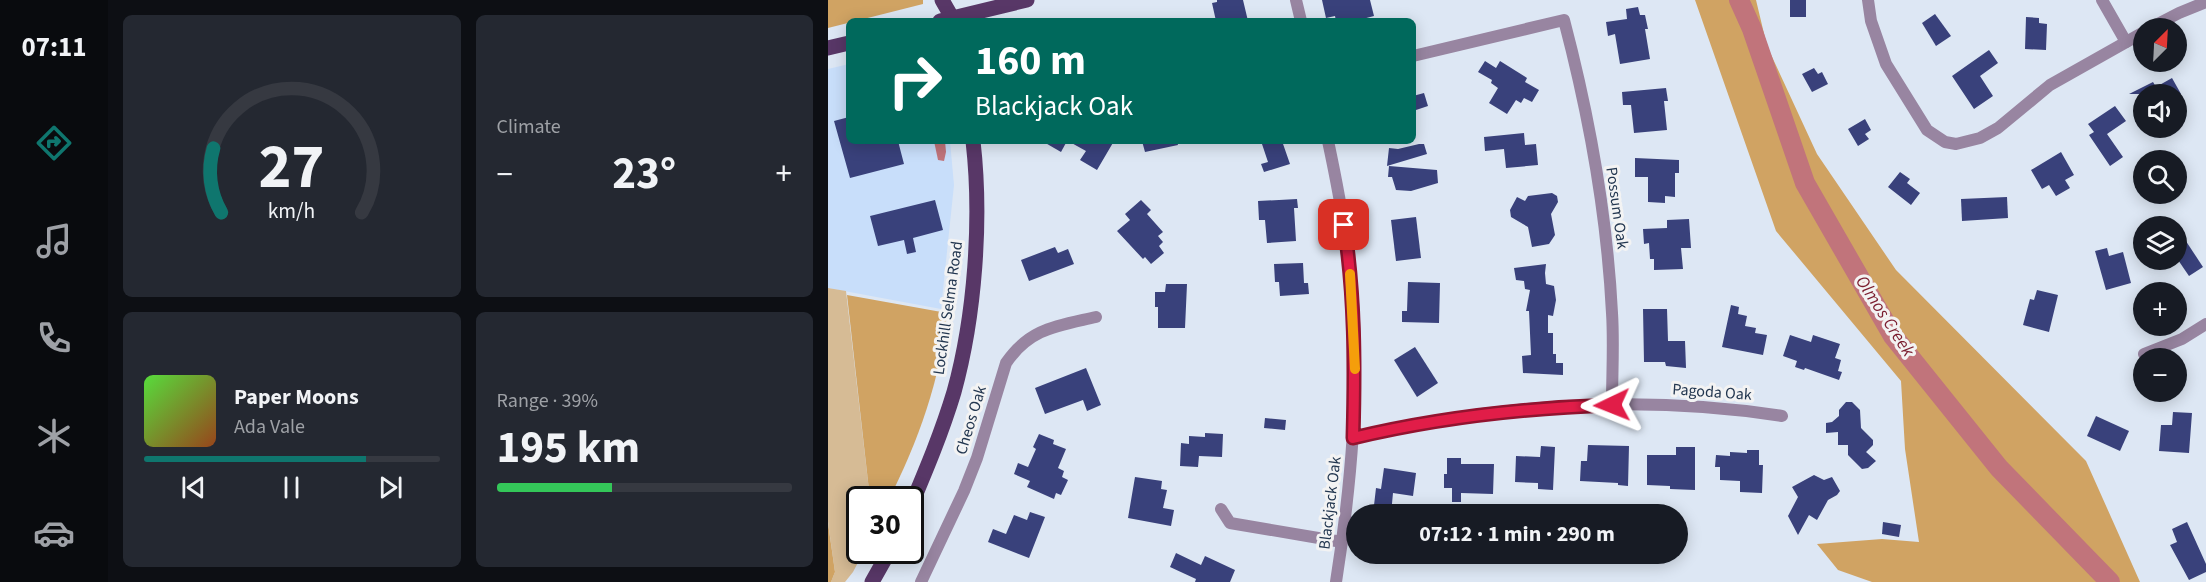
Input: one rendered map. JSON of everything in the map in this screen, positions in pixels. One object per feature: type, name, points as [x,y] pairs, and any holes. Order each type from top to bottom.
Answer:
[{"type":"main road","points":[[942,0],[948,18]]},
{"type":"main road","points":[[950,18],[956,0]]},
{"type":"main road","points":[[957,18],[1027,0]]},
{"type":"main road","points":[[828,48],[846,44]]},
{"type":"main road","name":"Lockhill Selma Road","points":[[919,486],[954,391],[966,330],[976,242],[976,166],[973,144]]},
{"type":"main road","points":[[872,582],[882,564]]},
{"type":"street","points":[[1296,0],[1299,18]]},
{"type":"street","points":[[1868,0],[1871,21],[1886,64],[1927,130],[1945,142],[1956,144],[1980,138],[1998,128],[2044,90],[2133,38]]},
{"type":"street","points":[[2102,0],[2126,42]]},
{"type":"street","points":[[2169,18],[2206,2]]},
{"type":"street","name":"Possum Oak","points":[[1416,55],[1564,20],[1580,83],[1601,205],[1612,314],[1612,405]]},
{"type":"street","name":"Blackjack Oak","points":[[1329,144],[1341,201],[1352,300],[1355,353],[1353,438],[1336,582]]},
{"type":"street","name":"Cheos Oak","points":[[921,582],[977,459],[1006,363],[1020,345],[1037,333],[1096,317]]},
{"type":"street","points":[[2159,348],[2182,339],[2206,324]]},
{"type":"street","name":"Pagoda Oak","points":[[1353,438],[1405,426],[1476,414],[1531,408],[1612,405],[1691,407],[1782,416]]},
{"type":"street","points":[[1221,509],[1230,523],[1342,542]]},
{"type":"shaded area","points":[[828,0],[923,0],[923,4],[868,18],[846,18],[846,23],[828,28]]},
{"type":"shaded area","points":[[1695,0],[1756,0],[1767,46],[1817,154],[1896,270],[2086,461],[2140,582],[1872,582],[1838,570],[1817,544],[1882,539],[1919,542],[1905,449],[1901,381],[1776,231]]},
{"type":"shaded area","points":[[846,65],[846,144],[950,144],[954,185],[941,309],[828,288],[828,69]]},
{"type":"shaded area","points":[[935,144],[945,144],[944,161],[938,160]]},
{"type":"shaded area","points":[[828,288],[846,291],[868,486],[846,486],[846,564],[857,564],[845,582],[831,582],[835,572],[828,522]]},
{"type":"shaded area","points":[[847,295],[947,313],[934,385],[909,455],[895,486],[869,486]]},
{"type":"shaded area","points":[[828,523],[835,572],[831,582],[828,582]]},
{"type":"building","points":[[1217,0],[1243,0],[1247,18],[1215,18],[1212,3]]},
{"type":"building","points":[[1322,0],[1370,0],[1374,16],[1366,18],[1335,18],[1335,16],[1326,18]]},
{"type":"building","points":[[1790,0],[1806,0],[1806,17],[1790,17]]},
{"type":"building","points":[[1638,7],[1640,15],[1645,15],[1650,59],[1620,64],[1615,34],[1608,36],[1606,22],[1627,19],[1626,9]]},
{"type":"building","points":[[1935,14],[1951,36],[1936,46],[1922,23]]},
{"type":"building","points":[[2026,17],[2039,18],[2039,23],[2047,24],[2046,50],[2025,49]]},
{"type":"building","points":[[1989,50],[1998,63],[1980,76],[1993,96],[1974,109],[1952,76]]},
{"type":"building","points":[[1485,61],[1496,68],[1500,61],[1527,78],[1525,82],[1539,90],[1532,102],[1524,98],[1521,103],[1516,100],[1507,114],[1489,103],[1498,88],[1491,83],[1492,80],[1478,72]]},
{"type":"building","points":[[1814,68],[1818,74],[1822,72],[1828,84],[1812,92],[1802,74]]},
{"type":"building","points":[[2172,78],[2175,84],[2161,84]]},
{"type":"building","points":[[1666,88],[1668,101],[1664,101],[1667,130],[1634,133],[1631,105],[1623,105],[1622,92]]},
{"type":"building","points":[[1424,93],[1428,106],[1416,110],[1416,95]]},
{"type":"building","points":[[2115,106],[2126,121],[2107,134],[2123,157],[2110,166],[2089,135],[2094,132],[2088,124]]},
{"type":"building","points":[[846,118],[846,144],[899,144],[904,164],[850,178],[834,121]]},
{"type":"building","points":[[1865,119],[1871,130],[1865,134],[1869,139],[1858,146],[1848,129]]},
{"type":"building","points":[[1524,133],[1525,145],[1536,144],[1538,165],[1506,168],[1504,149],[1485,151],[1484,137]]},
{"type":"building","points":[[1047,144],[1065,144],[1061,152]]},
{"type":"building","points":[[1073,144],[1112,144],[1097,170],[1080,160],[1086,151]]},
{"type":"building","points":[[1143,144],[1178,145],[1145,152]]},
{"type":"building","points":[[1262,144],[1283,144],[1290,164],[1264,172],[1261,164],[1268,162]]},
{"type":"building","points":[[1424,144],[1427,154],[1387,166],[1389,148],[1398,149]]},
{"type":"building","points":[[2061,152],[2074,175],[2065,180],[2070,188],[2056,196],[2049,185],[2042,189],[2031,170]]},
{"type":"building","points":[[1635,158],[1679,160],[1679,173],[1675,173],[1675,197],[1665,196],[1665,203],[1648,202],[1648,177],[1635,177]]},
{"type":"building","points":[[1389,166],[1437,170],[1438,183],[1411,191],[1396,190],[1392,177],[1388,177]]},
{"type":"building","points":[[1900,172],[1910,179],[1907,183],[1920,193],[1911,205],[1888,187]]},
{"type":"building","points":[[1552,193],[1557,196],[1558,202],[1551,214],[1555,235],[1549,244],[1532,247],[1528,227],[1511,217],[1510,210],[1517,197],[1525,201],[1528,196]]},
{"type":"building","points":[[2007,197],[2008,218],[1962,221],[1961,199]]},
{"type":"building","points":[[1297,199],[1298,208],[1294,208],[1296,241],[1267,243],[1265,220],[1259,220],[1258,201]]},
{"type":"building","points":[[935,200],[943,230],[913,238],[916,252],[907,254],[904,240],[878,246],[870,216]]},
{"type":"building","points":[[1141,200],[1151,210],[1147,214],[1163,232],[1158,236],[1163,242],[1159,246],[1164,253],[1151,264],[1145,257],[1143,259],[1117,231],[1130,220],[1125,214]]},
{"type":"building","points":[[1416,217],[1421,258],[1396,261],[1391,220]]},
{"type":"building","points":[[1689,219],[1691,248],[1681,248],[1683,269],[1654,270],[1654,259],[1650,259],[1649,243],[1644,244],[1643,229],[1667,228],[1667,220]]},
{"type":"building","points":[[2187,243],[2203,267],[2189,276],[2185,270],[2187,270]]},
{"type":"building","points":[[1055,247],[1058,253],[1068,249],[1074,264],[1029,281],[1021,260]]},
{"type":"building","points":[[2107,248],[2109,256],[2123,252],[2131,283],[2106,290],[2095,251]]},
{"type":"building","points":[[1303,263],[1304,283],[1308,283],[1309,294],[1280,296],[1279,282],[1275,282],[1274,264]]},
{"type":"building","points":[[1546,264],[1546,284],[1554,286],[1556,300],[1553,316],[1548,315],[1548,333],[1553,333],[1553,354],[1556,354],[1556,363],[1563,363],[1563,375],[1523,373],[1522,356],[1531,355],[1529,311],[1526,311],[1530,290],[1525,289],[1524,281],[1516,280],[1514,268]]},
{"type":"building","points":[[1408,282],[1440,283],[1439,323],[1402,322],[1402,311],[1407,311]]},
{"type":"building","points":[[1166,284],[1187,284],[1185,328],[1158,328],[1155,292],[1165,292]]},
{"type":"building","points":[[2037,290],[2058,295],[2049,332],[2023,325],[2030,299],[2034,300]]},
{"type":"building","points":[[1731,305],[1739,307],[1738,314],[1747,316],[1745,326],[1756,328],[1755,333],[1767,335],[1763,355],[1722,347]]},
{"type":"building","points":[[1643,309],[1667,309],[1668,341],[1685,341],[1686,368],[1666,366],[1665,362],[1644,362]]},
{"type":"building","points":[[1790,335],[1811,342],[1813,335],[1840,344],[1835,358],[1841,360],[1838,371],[1842,372],[1839,380],[1805,368],[1804,370],[1795,367],[1797,361],[1783,356]]},
{"type":"building","points":[[1415,347],[1438,383],[1417,397],[1394,360]]},
{"type":"building","points":[[1086,368],[1101,405],[1087,411],[1083,400],[1045,414],[1035,388]]},
{"type":"building","points":[[1846,402],[1852,402],[1860,410],[1861,428],[1873,440],[1873,445],[1866,452],[1876,461],[1868,468],[1862,469],[1848,455],[1848,445],[1838,445],[1838,432],[1826,433],[1826,423],[1832,422],[1839,416],[1839,410]]},
{"type":"building","points":[[2173,412],[2192,413],[2189,453],[2159,451],[2161,425],[2172,425]]},
{"type":"building","points":[[2096,416],[2129,431],[2120,451],[2087,436]]},
{"type":"building","points":[[1265,418],[1286,420],[1285,430],[1264,428]]},
{"type":"building","points":[[1205,433],[1223,434],[1222,457],[1199,456],[1198,467],[1180,466],[1181,443],[1189,444],[1189,436],[1205,437]]},
{"type":"building","points":[[1039,434],[1054,440],[1053,444],[1066,449],[1058,468],[1064,471],[1062,477],[1068,480],[1061,495],[1056,493],[1054,499],[1027,487],[1030,481],[1014,474],[1018,463],[1028,467],[1036,449],[1033,447]]},
{"type":"building","points":[[1588,445],[1629,446],[1628,486],[1618,485],[1618,483],[1580,481],[1581,461],[1587,461]]},
{"type":"building","points":[[1541,446],[1555,447],[1553,490],[1538,489],[1538,483],[1515,482],[1516,456],[1540,457]]},
{"type":"building","points":[[1676,447],[1695,447],[1695,490],[1647,485],[1647,455],[1676,455]]},
{"type":"building","points":[[1747,450],[1759,450],[1759,465],[1763,465],[1762,493],[1740,492],[1740,481],[1720,480],[1720,467],[1715,467],[1716,455],[1730,456],[1730,452],[1747,453]]},
{"type":"building","points":[[1447,458],[1461,458],[1461,464],[1494,464],[1493,494],[1461,493],[1461,502],[1452,502],[1452,488],[1444,488]]},
{"type":"building","points":[[1384,468],[1416,473],[1413,496],[1393,493],[1392,504],[1374,504],[1376,488],[1381,489]]},
{"type":"building","points":[[1814,475],[1824,480],[1832,477],[1840,491],[1828,500],[1817,520],[1809,515],[1798,535],[1788,516],[1798,497],[1792,487]]},
{"type":"building","points":[[1135,477],[1162,481],[1161,489],[1167,490],[1163,508],[1174,510],[1171,526],[1128,518]]},
{"type":"building","points":[[1030,512],[1045,517],[1029,558],[988,542],[993,529],[1006,534],[1014,515],[1027,520]]},
{"type":"building","points":[[1883,522],[1901,525],[1899,537],[1882,534]]},
{"type":"building","points":[[2187,522],[2206,564],[2206,572],[2189,580],[2170,545],[2177,542],[2172,529]]},
{"type":"building","points":[[1176,553],[1201,565],[1205,556],[1235,570],[1230,582],[1195,582],[1196,579],[1170,567]]},
{"type":"waterway","name":"Olmos Creek","points":[[1739,0],[1752,29],[1805,183],[1893,336],[1999,468],[2110,582]]},
{"type":"slow traffic","points":[[1350,274],[1355,369]]},
{"type":"route","points":[[1344,225],[1348,248],[1355,353],[1353,438],[1405,426],[1476,414],[1531,408],[1612,405]]}]
